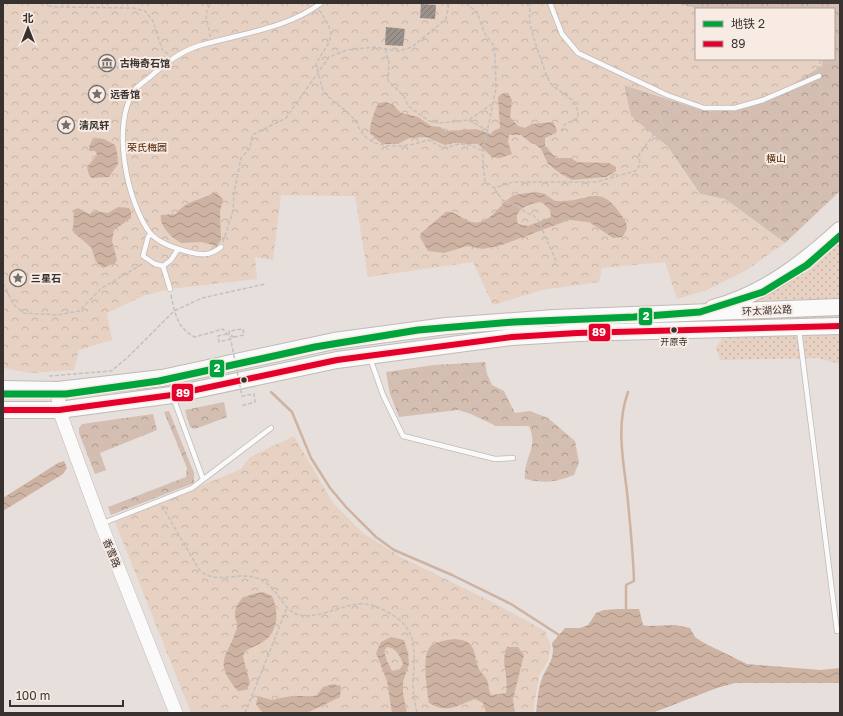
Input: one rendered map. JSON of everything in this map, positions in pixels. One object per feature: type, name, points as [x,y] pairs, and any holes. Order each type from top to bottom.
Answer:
[{"type":"highway","points":[[689,314],[720,306],[745,296],[777,280],[812,256],[840,230]]},
{"type":"highway","name":"环太湖公路","points":[[3,389],[58,390],[162,378],[334,341],[397,332],[554,318],[689,314],[840,306]]},
{"type":"highway","name":"环太湖公路","points":[[3,410],[59,410],[172,395],[337,360],[504,338],[563,334],[840,326]]},
{"type":"street","name":"香雪路","points":[[58,390],[59,410],[101,524],[176,713]]},
{"type":"lane","points":[[550,3],[562,34],[578,53],[679,99],[704,108],[735,108],[763,100],[819,76]]},
{"type":"lane","points":[[222,247],[212,254],[196,254],[178,249],[151,234],[141,217],[130,189],[124,154],[123,118],[134,91],[172,58],[197,46],[274,26],[319,4]]},
{"type":"lane","points":[[151,234],[148,237],[143,256],[147,260],[163,266]]},
{"type":"lane","points":[[163,266],[171,260],[178,249]]},
{"type":"lane","points":[[163,266],[170,289]]},
{"type":"lane","points":[[798,327],[837,631]]},
{"type":"lane","points":[[368,355],[382,395],[403,436],[495,459],[513,458]]},
{"type":"lane","points":[[172,395],[203,479]]},
{"type":"lane","points":[[101,524],[192,488],[271,428]]},
{"type":"path","points":[[210,43],[210,30],[205,18],[206,12],[211,3]]},
{"type":"path","points":[[222,247],[233,211],[234,193],[241,158],[250,148],[252,135],[286,118],[330,56],[346,50],[375,46],[399,51],[412,46],[446,19],[449,3]]},
{"type":"path","points":[[466,3],[477,12],[484,32],[494,46],[496,89],[484,151],[483,165],[485,181],[494,188],[502,200],[518,206],[538,220],[557,263]]},
{"type":"path","points":[[528,3],[530,5],[530,24],[532,34],[548,79],[556,89],[573,100],[578,112],[578,118],[565,124],[561,131]]},
{"type":"path","points":[[319,4],[328,22],[332,37],[327,48],[316,64],[321,77],[322,89],[327,96],[353,118],[366,138],[386,145],[411,146],[428,140],[444,148],[460,144],[470,145],[484,151]]},
{"type":"path","points":[[48,6],[133,8],[145,11],[153,21],[162,49],[172,58]]},
{"type":"path","points":[[385,48],[389,61],[388,81],[397,88],[408,106],[429,121],[440,123],[469,120],[492,104]]},
{"type":"path","points":[[819,76],[820,60]]},
{"type":"path","points":[[494,188],[513,182],[596,182],[635,171],[640,165],[639,155],[679,99]]},
{"type":"path","points":[[469,120],[488,132]]},
{"type":"path","points":[[3,283],[14,305],[24,313],[57,315],[80,311],[102,288],[147,260]]},
{"type":"path","points":[[48,376],[111,371],[127,358],[174,311],[202,298],[265,284]]},
{"type":"path","points":[[170,289],[174,311],[184,332],[195,337],[223,329],[227,334],[234,337],[244,335],[243,329],[229,331],[231,339],[242,396],[254,394],[255,402],[241,406]]},
{"type":"path","points":[[227,334],[218,336],[219,342],[231,339]]},
{"type":"path","points":[[159,501],[200,571],[208,577],[253,577],[267,582],[278,593],[287,608],[298,615],[312,615],[358,604],[373,605],[392,615],[411,633],[415,646],[413,691],[417,713]]},
{"type":"path","points":[[245,713],[287,608]]},
{"type":"green space","name":"荣氏梅园","points":[[3,3],[676,3],[695,8],[695,60],[821,60],[822,66],[786,88],[739,105],[692,107],[624,85],[631,116],[668,147],[699,194],[725,199],[785,243],[745,271],[707,290],[677,299],[665,262],[602,268],[599,282],[542,290],[493,305],[473,262],[368,277],[355,196],[281,195],[273,260],[255,257],[257,279],[170,289],[143,296],[107,313],[112,340],[79,350],[74,370],[31,373],[3,368]]},
{"type":"green space","name":"横山","points":[[676,3],[840,3],[840,191],[785,243],[725,199],[700,194],[668,147],[630,116],[624,85],[692,107],[822,66],[821,60],[835,60],[835,8],[695,8]]},
{"type":"green space","points":[[840,241],[840,364],[818,358],[720,360],[716,347],[748,302],[778,287],[812,265]]},
{"type":"green space","points":[[485,362],[487,374],[492,385],[504,391],[515,413],[530,411],[548,418],[575,441],[579,462],[574,475],[550,482],[525,479],[526,465],[532,447],[532,434],[529,426],[496,426],[471,414],[458,410],[399,417],[390,394],[386,372],[434,365]]},
{"type":"green space","points":[[224,402],[227,417],[195,429],[190,427],[185,410]]},
{"type":"green space","points":[[169,411],[194,473],[194,483],[111,515],[108,507],[186,477],[187,468],[164,412]]},
{"type":"green space","points":[[153,414],[157,430],[100,453],[106,470],[95,474],[79,433],[79,428],[82,424]]},
{"type":"green space","points":[[294,436],[333,503],[363,533],[401,557],[498,605],[545,631],[551,646],[548,661],[539,675],[533,713],[191,713],[115,522],[241,469],[250,457]]},
{"type":"water","points":[[508,93],[512,100],[510,117],[518,126],[525,128],[532,124],[553,122],[557,130],[556,133],[545,138],[545,146],[556,158],[571,158],[577,162],[609,163],[616,167],[616,171],[606,177],[572,180],[548,164],[541,149],[521,135],[509,135],[508,142],[512,154],[500,158],[492,157],[478,144],[453,143],[445,145],[426,137],[409,138],[398,144],[382,144],[370,133],[371,122],[377,105],[379,103],[386,102],[393,105],[401,113],[418,117],[431,126],[440,127],[446,131],[476,129],[491,134],[493,131],[500,128],[498,97],[501,94]]},
{"type":"water","points":[[96,138],[104,139],[115,145],[118,164],[109,177],[92,178],[89,175],[87,167],[97,155],[95,151],[89,151],[89,147]]},
{"type":"water","points":[[213,193],[217,194],[223,199],[220,211],[221,240],[217,246],[201,242],[182,243],[167,232],[162,223],[161,215],[176,214],[180,209],[189,203]]},
{"type":"water","points":[[524,193],[541,193],[557,201],[568,201],[600,196],[607,199],[614,205],[626,222],[627,229],[622,237],[613,238],[589,222],[569,220],[502,245],[483,249],[467,246],[444,253],[428,251],[420,237],[421,233],[446,212],[454,213],[465,220],[480,222],[493,215],[511,197]],"holes":[[[542,202],[550,210],[551,217],[528,226],[518,224],[518,214],[528,205]]]},
{"type":"water","points":[[118,207],[129,208],[131,211],[131,218],[114,230],[112,241],[117,260],[115,263],[103,268],[96,262],[91,247],[74,233],[74,210],[78,208],[89,214],[96,211],[108,213]]},
{"type":"water","points":[[64,461],[67,468],[63,474],[3,511],[3,498],[58,463]]},
{"type":"water","points":[[263,592],[272,596],[276,612],[276,623],[268,638],[245,651],[243,657],[250,683],[246,690],[238,691],[225,672],[224,665],[224,659],[237,627],[235,615],[236,609],[240,601],[244,598]]},
{"type":"water","points":[[639,609],[643,625],[675,625],[690,628],[695,637],[704,643],[747,664],[820,670],[840,668],[840,683],[735,683],[717,688],[652,713],[536,713],[541,681],[552,659],[552,643],[565,628],[580,628],[588,625],[596,613],[604,610]]},
{"type":"water","points":[[391,637],[404,640],[408,653],[409,664],[403,682],[403,693],[407,713],[392,713],[387,681],[376,653],[381,642]],"holes":[[[387,647],[397,652],[403,664],[400,669],[392,671],[387,661],[384,651]]]},
{"type":"water","points":[[455,639],[467,642],[472,647],[478,667],[487,680],[491,695],[506,693],[507,687],[504,664],[505,653],[507,647],[518,647],[524,655],[513,699],[515,713],[486,713],[483,703],[475,699],[452,708],[442,708],[429,703],[425,664],[428,650],[431,646],[437,643]]},
{"type":"water","points":[[333,684],[341,686],[340,697],[309,712],[265,713],[261,711],[256,704],[258,696],[272,700],[291,696],[316,696],[323,687]]},
{"type":"building","points":[[421,4],[436,5],[435,19],[420,18]]},
{"type":"building","points":[[386,27],[405,29],[403,46],[385,45]]},
{"type":"waterway","points":[[271,392],[292,412],[311,458],[330,488],[346,507],[376,537],[394,550],[452,575],[511,604],[559,635]]},
{"type":"waterway","points":[[626,609],[626,585],[634,581],[627,492],[622,455],[621,429],[624,404],[628,392]]},
{"type":"metro line","name":"2","points":[[3,394],[66,394],[159,381],[315,347],[418,330],[514,322],[634,317],[700,312],[763,292],[807,265],[840,236]]},
{"type":"transit line","name":"89","points":[[3,410],[59,410],[172,395],[337,360],[512,337],[577,333],[840,326]]},
{"type":"place","name":"古梅奇石馆","points":[[107,63]]},
{"type":"place","name":"远香馆","points":[[97,94]]},
{"type":"place","name":"清风轩","points":[[66,125]]},
{"type":"place","name":"三星石","points":[[18,278]]},
{"type":"place","name":"开原寺","points":[[674,330]]}]
